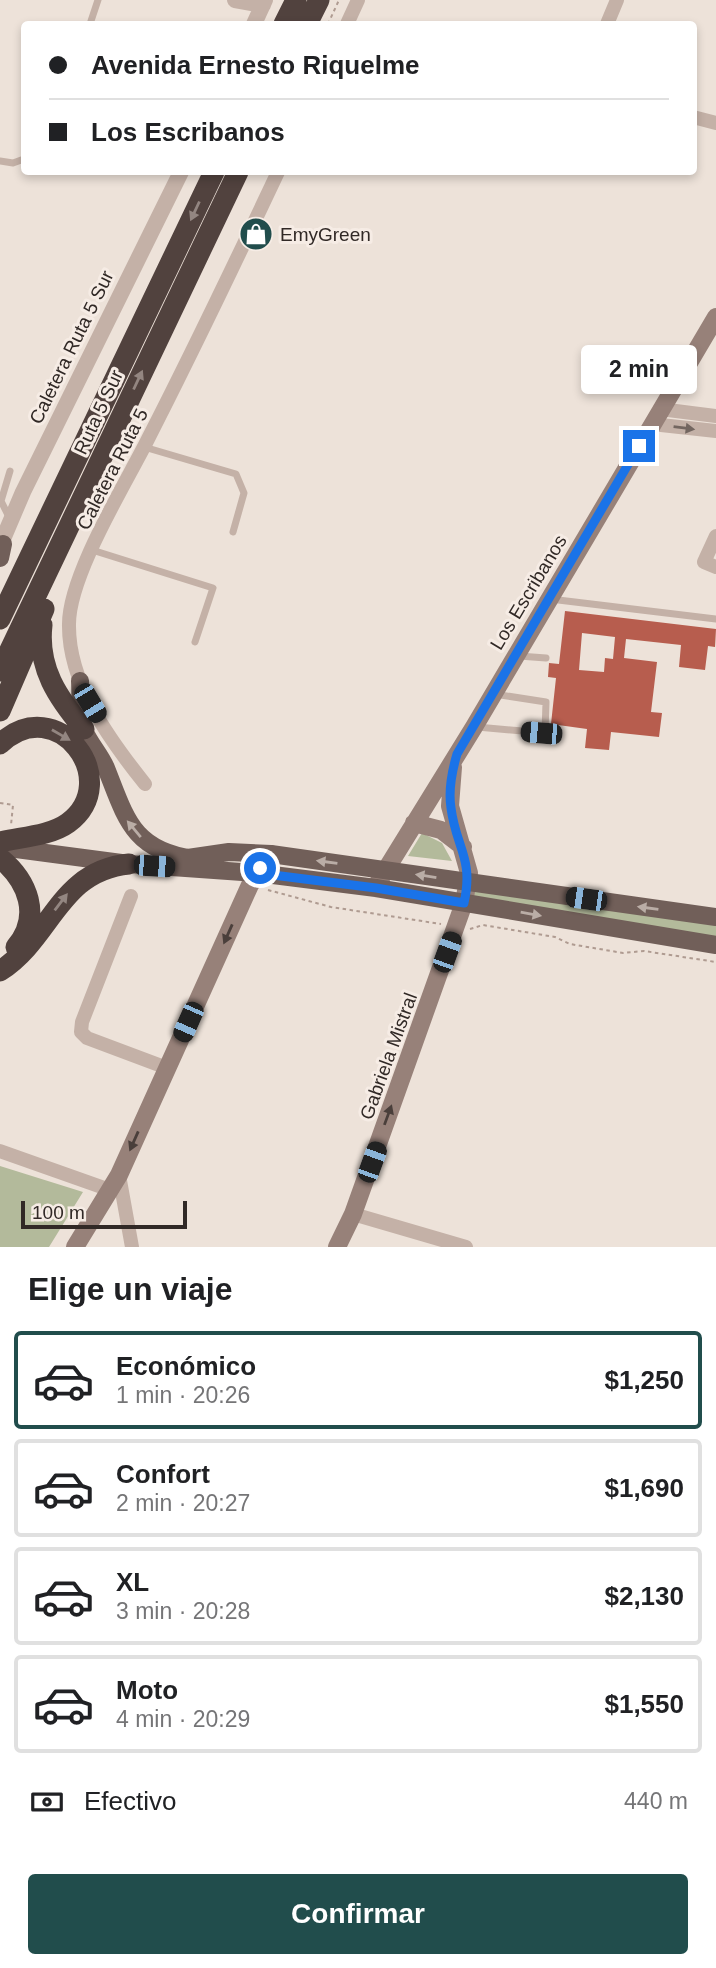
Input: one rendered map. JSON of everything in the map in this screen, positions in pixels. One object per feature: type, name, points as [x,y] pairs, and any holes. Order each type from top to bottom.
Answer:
[{"type":"highway","points":[[286,21],[296,0]]},
{"type":"highway","points":[[308,21],[319,0]]},
{"type":"highway","name":"Ruta 5 Sur","points":[[0,619],[213,175]]},
{"type":"highway","name":"Ruta 5 Sur","points":[[10,669],[67,530],[237,175]]},
{"type":"highway","points":[[0,589],[37,509],[128,334],[177,251]]},
{"type":"highway","points":[[67,530],[44,609],[41,643],[47,675],[57,695],[84,729]]},
{"type":"highway","points":[[0,711],[10,669],[44,609]]},
{"type":"highway","points":[[0,744],[15,732],[24,729],[51,729],[75,744],[85,759],[89,777],[84,803],[67,824],[2,847],[25,885],[30,912],[28,927],[21,941],[0,958]]},
{"type":"highway","points":[[0,971],[27,948],[66,895],[80,882],[102,870],[129,864]]},
{"type":"main road","name":"Los Escribanos","points":[[376,888],[383,870],[474,727],[716,317]]},
{"type":"main road","points":[[80,681],[84,729],[102,760],[119,806],[131,827],[152,846],[171,855],[193,859]]},
{"type":"main road","name":"Gabriela Mistral","points":[[337,1247],[353,1214],[464,903],[468,883],[467,863],[450,806],[457,754]]},
{"type":"main road","points":[[414,823],[441,830],[463,847]]},
{"type":"main road","points":[[2,847],[254,879],[376,888],[716,945]]},
{"type":"main road","points":[[129,864],[193,859],[229,852],[271,854],[716,917]]},
{"type":"main road","points":[[75,1247],[115,1182],[254,879],[271,854]]},
{"type":"street","points":[[235,0],[264,2],[255,21]]},
{"type":"street","points":[[348,21],[358,0]]},
{"type":"street","points":[[608,21],[617,0]]},
{"type":"street","points":[[697,118],[716,123]]},
{"type":"street","name":"Caletera Ruta 5 Sur","points":[[1,549],[10,520],[180,175]]},
{"type":"street","name":"Caletera Ruta 5","points":[[145,784],[108,731],[80,681],[71,647],[70,610],[76,585],[92,550],[204,329],[277,175]]},
{"type":"street","points":[[656,416],[716,415]]},
{"type":"street","points":[[656,416],[716,431]]},
{"type":"street","points":[[716,536],[704,562],[716,567]]},
{"type":"street","points":[[131,896],[82,1022],[82,1032],[87,1038],[167,1068]]},
{"type":"street","points":[[0,1151],[115,1182],[132,1247]]},
{"type":"street","points":[[353,1214],[466,1247]]},
{"type":"lane","points":[[91,21],[98,0]]},
{"type":"lane","points":[[0,161],[13,163],[21,160]]},
{"type":"lane","points":[[144,447],[236,474],[244,493],[233,532]]},
{"type":"lane","points":[[10,471],[1,501],[10,520]]},
{"type":"lane","points":[[92,550],[213,587],[195,642]]},
{"type":"lane","points":[[549,599],[716,619]]},
{"type":"lane","points":[[515,655],[547,658]]},
{"type":"lane","points":[[0,716],[16,692],[10,669]]},
{"type":"lane","points":[[474,727],[545,733],[546,702],[493,694]]},
{"type":"path","points":[[330,21],[340,0]]},
{"type":"path","points":[[0,803],[13,804],[2,847]]},
{"type":"path","points":[[254,879],[331,907],[474,929],[483,925],[555,937],[570,944],[623,953],[644,951],[716,962]]},
{"type":"green space","points":[[422,833],[442,843],[452,861],[408,856]]},
{"type":"green space","points":[[472,891],[716,923],[716,937],[471,897]]},
{"type":"green space","points":[[0,1166],[83,1192],[49,1247],[0,1247]]},
{"type":"building","points":[[565,611],[716,629],[715,647],[708,646],[705,670],[679,667],[681,645],[626,639],[624,658],[657,662],[651,712],[662,713],[659,737],[611,732],[609,750],[585,748],[587,729],[551,724],[556,678],[548,677],[549,663],[559,664]],"holes":[[[582,633],[615,637],[613,659],[605,658],[604,672],[579,670]]]},
{"type":"place","name":"EmyGreen","points":[[256,234]]},
{"type":"route","points":[[260,868],[257,873],[376,888],[464,903],[469,873],[450,806],[457,754],[639,446]]}]
